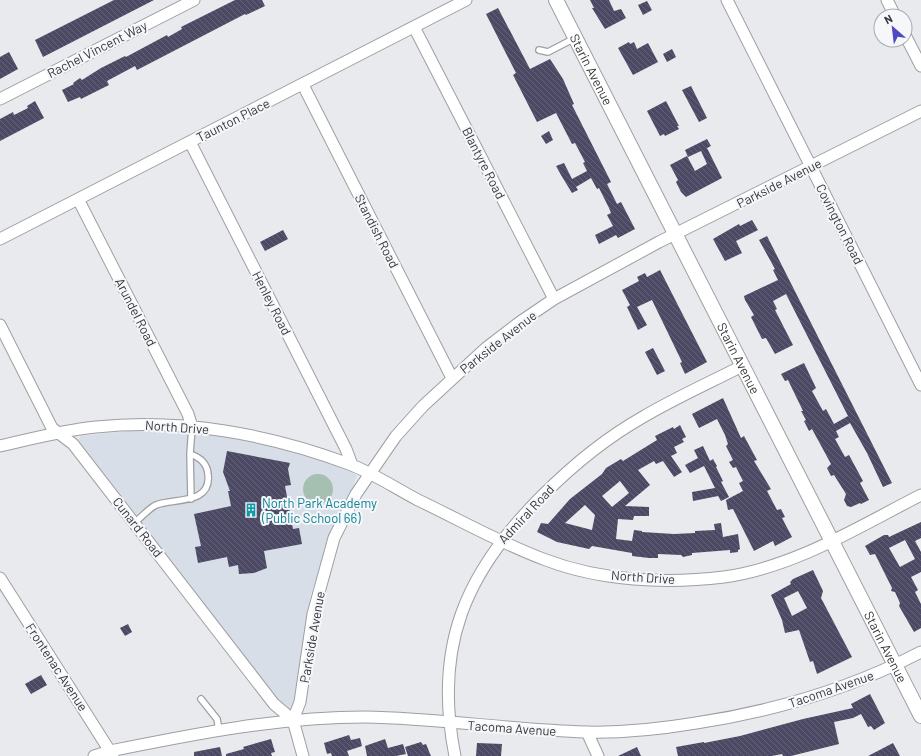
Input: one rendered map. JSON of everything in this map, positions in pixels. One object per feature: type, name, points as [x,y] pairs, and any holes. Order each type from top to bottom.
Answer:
[{"type":"street","name":"Rachel Vincent Way","points":[[0,99],[194,0]]},
{"type":"street","name":"Taunton Place","points":[[0,239],[303,85],[466,0]]},
{"type":"street","name":"Starin Avenue","points":[[556,0],[921,716]]},
{"type":"street","name":"Covington Road","points":[[727,0],[921,385]]},
{"type":"street","name":"Blantyre Road","points":[[414,26],[554,299]]},
{"type":"street","points":[[912,48],[921,66]]},
{"type":"street","name":"Standish Road","points":[[303,85],[452,378]]},
{"type":"street","name":"Parkside Avenue","points":[[293,720],[300,702],[313,614],[334,538],[356,494],[396,436],[452,378],[503,335],[554,299],[675,234],[921,111]]},
{"type":"street","name":"Henley Road","points":[[190,142],[346,449],[352,465]]},
{"type":"street","name":"Arundel Road","points":[[78,199],[184,407],[192,427]]},
{"type":"street","name":"Cunard Road","points":[[0,325],[52,428],[73,444],[274,704],[293,720]]},
{"type":"street","name":"Admiral Road","points":[[455,756],[449,723],[447,694],[449,664],[458,621],[476,578],[501,540],[552,486],[601,444],[643,416],[742,366]]},
{"type":"street","name":"North Drive","points":[[0,446],[93,427],[126,425],[192,427],[275,441],[352,465],[370,473],[414,498],[547,561],[575,569],[631,578],[672,580],[698,579],[744,573],[788,560],[832,540],[921,495]]},
{"type":"street","name":"Frontenac Avenue","points":[[0,578],[111,753]]},
{"type":"street","name":"Tacoma Avenue","points":[[94,756],[219,730],[293,720],[366,717],[587,732],[655,729],[728,718],[764,710],[840,688],[895,665],[921,652]]},
{"type":"street","points":[[293,720],[303,756]]},
{"type":"street","points":[[587,732],[598,756]]},
{"type":"lane","points":[[539,50],[548,52],[576,38]]},
{"type":"lane","points":[[191,499],[190,454],[192,427]]},
{"type":"lane","points":[[134,523],[155,506],[191,499],[199,495],[205,489],[208,475],[205,465],[201,460],[190,454]]},
{"type":"lane","points":[[201,699],[217,719],[219,730]]},
{"type":"shaded area","points":[[129,431],[183,432],[246,439],[274,445],[330,462],[357,475],[352,491],[330,536],[311,594],[292,709],[289,710],[278,701],[78,440],[81,436]]},
{"type":"green space","points":[[318,474],[324,475],[332,483],[332,495],[324,503],[318,504],[312,503],[304,495],[303,489],[304,483],[312,475]]},
{"type":"building","points":[[114,0],[154,0],[43,57],[35,40]]},
{"type":"building","points":[[235,0],[262,0],[265,6],[246,15],[245,14],[137,70],[135,66],[107,81],[109,85],[81,99],[80,97],[68,102],[62,90],[74,84],[73,83],[80,78],[82,80],[101,68],[125,56],[126,57],[167,35],[168,37],[182,29],[181,27]]},
{"type":"building","points":[[590,0],[609,0],[614,11],[621,9],[626,18],[605,29],[592,8],[594,8]]},
{"type":"building","points":[[647,1],[652,10],[643,15],[638,5]]},
{"type":"building","points":[[498,8],[530,69],[550,59],[563,79],[574,104],[572,105],[611,182],[607,184],[617,204],[621,202],[635,229],[618,238],[616,235],[599,244],[595,235],[613,226],[607,215],[611,213],[609,208],[599,188],[597,189],[591,178],[576,187],[578,190],[572,193],[556,166],[564,163],[572,179],[587,171],[583,163],[585,162],[575,143],[572,144],[556,113],[537,122],[513,75],[516,73],[486,14]]},
{"type":"building","points":[[629,42],[630,44],[634,42],[637,49],[648,43],[658,62],[633,75],[618,48]]},
{"type":"building","points":[[672,49],[676,57],[667,62],[663,54]]},
{"type":"building","points":[[9,52],[18,69],[0,79],[0,57]]},
{"type":"building","points":[[691,86],[707,118],[699,122],[682,90]]},
{"type":"building","points":[[35,101],[44,118],[0,141],[0,119],[13,112],[14,115],[28,108],[27,106]]},
{"type":"building","points":[[666,101],[679,126],[677,126],[679,129],[665,136],[664,134],[660,136],[647,111]]},
{"type":"building","points":[[549,131],[553,140],[546,144],[541,136]]},
{"type":"building","points":[[707,139],[711,146],[707,148],[722,178],[686,197],[681,192],[676,182],[678,180],[670,165],[687,156],[695,171],[707,164],[701,151],[688,157],[685,150]]},
{"type":"building","points":[[752,220],[758,230],[736,241],[742,253],[725,261],[713,239],[739,224],[740,226]]},
{"type":"building","points":[[283,230],[288,239],[265,251],[260,242]]},
{"type":"building","points":[[767,236],[892,483],[883,487],[867,453],[850,423],[836,431],[839,437],[835,439],[845,457],[849,455],[863,481],[860,483],[869,500],[861,504],[860,503],[851,507],[847,506],[844,500],[846,494],[834,475],[831,476],[827,468],[831,464],[812,429],[809,431],[804,421],[806,420],[801,411],[803,411],[788,380],[785,381],[781,374],[804,363],[816,388],[812,391],[823,411],[826,409],[834,424],[848,416],[786,294],[773,301],[777,309],[775,310],[793,345],[775,354],[766,338],[762,339],[751,317],[754,315],[745,300],[744,296],[778,280],[773,270],[775,269],[759,240]]},
{"type":"building","points":[[660,270],[707,362],[685,374],[680,363],[682,362],[652,300],[637,307],[647,325],[638,330],[627,307],[630,305],[622,290],[639,281],[637,277],[645,273],[647,277]]},
{"type":"building","points":[[653,348],[665,371],[657,375],[645,352]]},
{"type":"building","points":[[723,398],[741,438],[744,436],[757,460],[754,461],[771,489],[767,491],[777,510],[781,509],[785,517],[782,518],[792,537],[775,546],[773,541],[754,551],[733,509],[728,510],[726,500],[743,491],[739,483],[743,481],[736,467],[733,468],[729,462],[733,460],[726,446],[728,444],[725,435],[717,419],[699,428],[692,414]]},
{"type":"building","points":[[680,425],[686,437],[682,439],[684,442],[674,447],[677,453],[671,456],[682,472],[674,477],[663,461],[656,464],[654,461],[638,470],[650,485],[625,506],[649,507],[649,516],[634,516],[633,520],[618,519],[616,539],[632,541],[634,530],[674,534],[695,533],[695,531],[715,530],[714,524],[721,523],[723,537],[738,534],[740,549],[738,552],[730,553],[730,550],[692,553],[692,555],[683,557],[681,555],[658,554],[658,558],[649,558],[632,556],[632,553],[592,546],[589,549],[557,542],[537,532],[541,523],[548,524],[570,499],[602,474],[606,468],[621,459],[623,461],[657,440],[655,436],[673,427],[674,429]],"holes":[[[620,481],[629,493],[612,507],[602,496]],[[585,505],[595,515],[592,530],[565,523]]]},
{"type":"building","points":[[703,446],[710,461],[713,459],[717,466],[716,467],[723,481],[721,482],[729,497],[721,501],[718,496],[693,501],[692,492],[715,488],[704,466],[690,473],[685,465],[698,458],[694,450]]},
{"type":"building","name":"North Park Academy (Public School 66)","points":[[227,451],[290,463],[288,469],[291,485],[285,486],[293,529],[299,528],[302,544],[264,551],[267,568],[254,573],[239,574],[238,565],[229,567],[227,557],[198,563],[195,547],[201,546],[194,514],[231,506],[228,491],[230,491],[223,472]]},
{"type":"building","points":[[921,522],[921,538],[915,541],[921,552],[921,572],[911,577],[918,590],[915,592],[921,604],[921,628],[914,632],[899,606],[900,603],[895,592],[891,591],[892,588],[875,554],[870,555],[865,546],[884,535],[888,535],[889,537]],"holes":[[[905,540],[915,559],[900,567],[889,548]]]},
{"type":"building","points":[[813,570],[823,591],[821,598],[852,657],[817,674],[813,661],[810,662],[799,630],[785,633],[782,620],[771,595],[791,584],[790,582],[793,579]],"holes":[[[798,591],[807,608],[792,616],[784,598]]]},
{"type":"building","points":[[128,624],[132,632],[125,636],[120,628]]},
{"type":"building","points":[[41,675],[47,685],[31,694],[25,684]]},
{"type":"building","points":[[870,694],[885,723],[874,730],[871,726],[868,727],[861,714],[853,718],[834,722],[839,744],[791,756],[783,756],[782,754],[772,756],[678,756],[676,747],[740,736],[803,719],[853,708],[851,704]]},
{"type":"building","points":[[349,735],[351,740],[360,738],[362,746],[347,751],[349,756],[332,756],[331,753],[327,754],[324,743]]},
{"type":"building","points":[[271,739],[275,752],[271,753],[272,756],[226,756],[226,754],[244,749],[243,747]]},
{"type":"building","points":[[385,739],[388,748],[403,744],[406,754],[396,756],[367,756],[365,746]]},
{"type":"building","points":[[421,742],[423,745],[426,744],[431,756],[408,756],[405,747]]},
{"type":"building","points":[[477,743],[502,744],[501,756],[476,756]]},
{"type":"building","points":[[893,743],[900,756],[868,756]]},
{"type":"building","points":[[220,747],[222,756],[194,756],[194,752]]},
{"type":"building","points":[[637,747],[641,756],[618,756]]},
{"type":"place","name":"North Park Academy (Public School 66)","points":[[251,510]]}]
